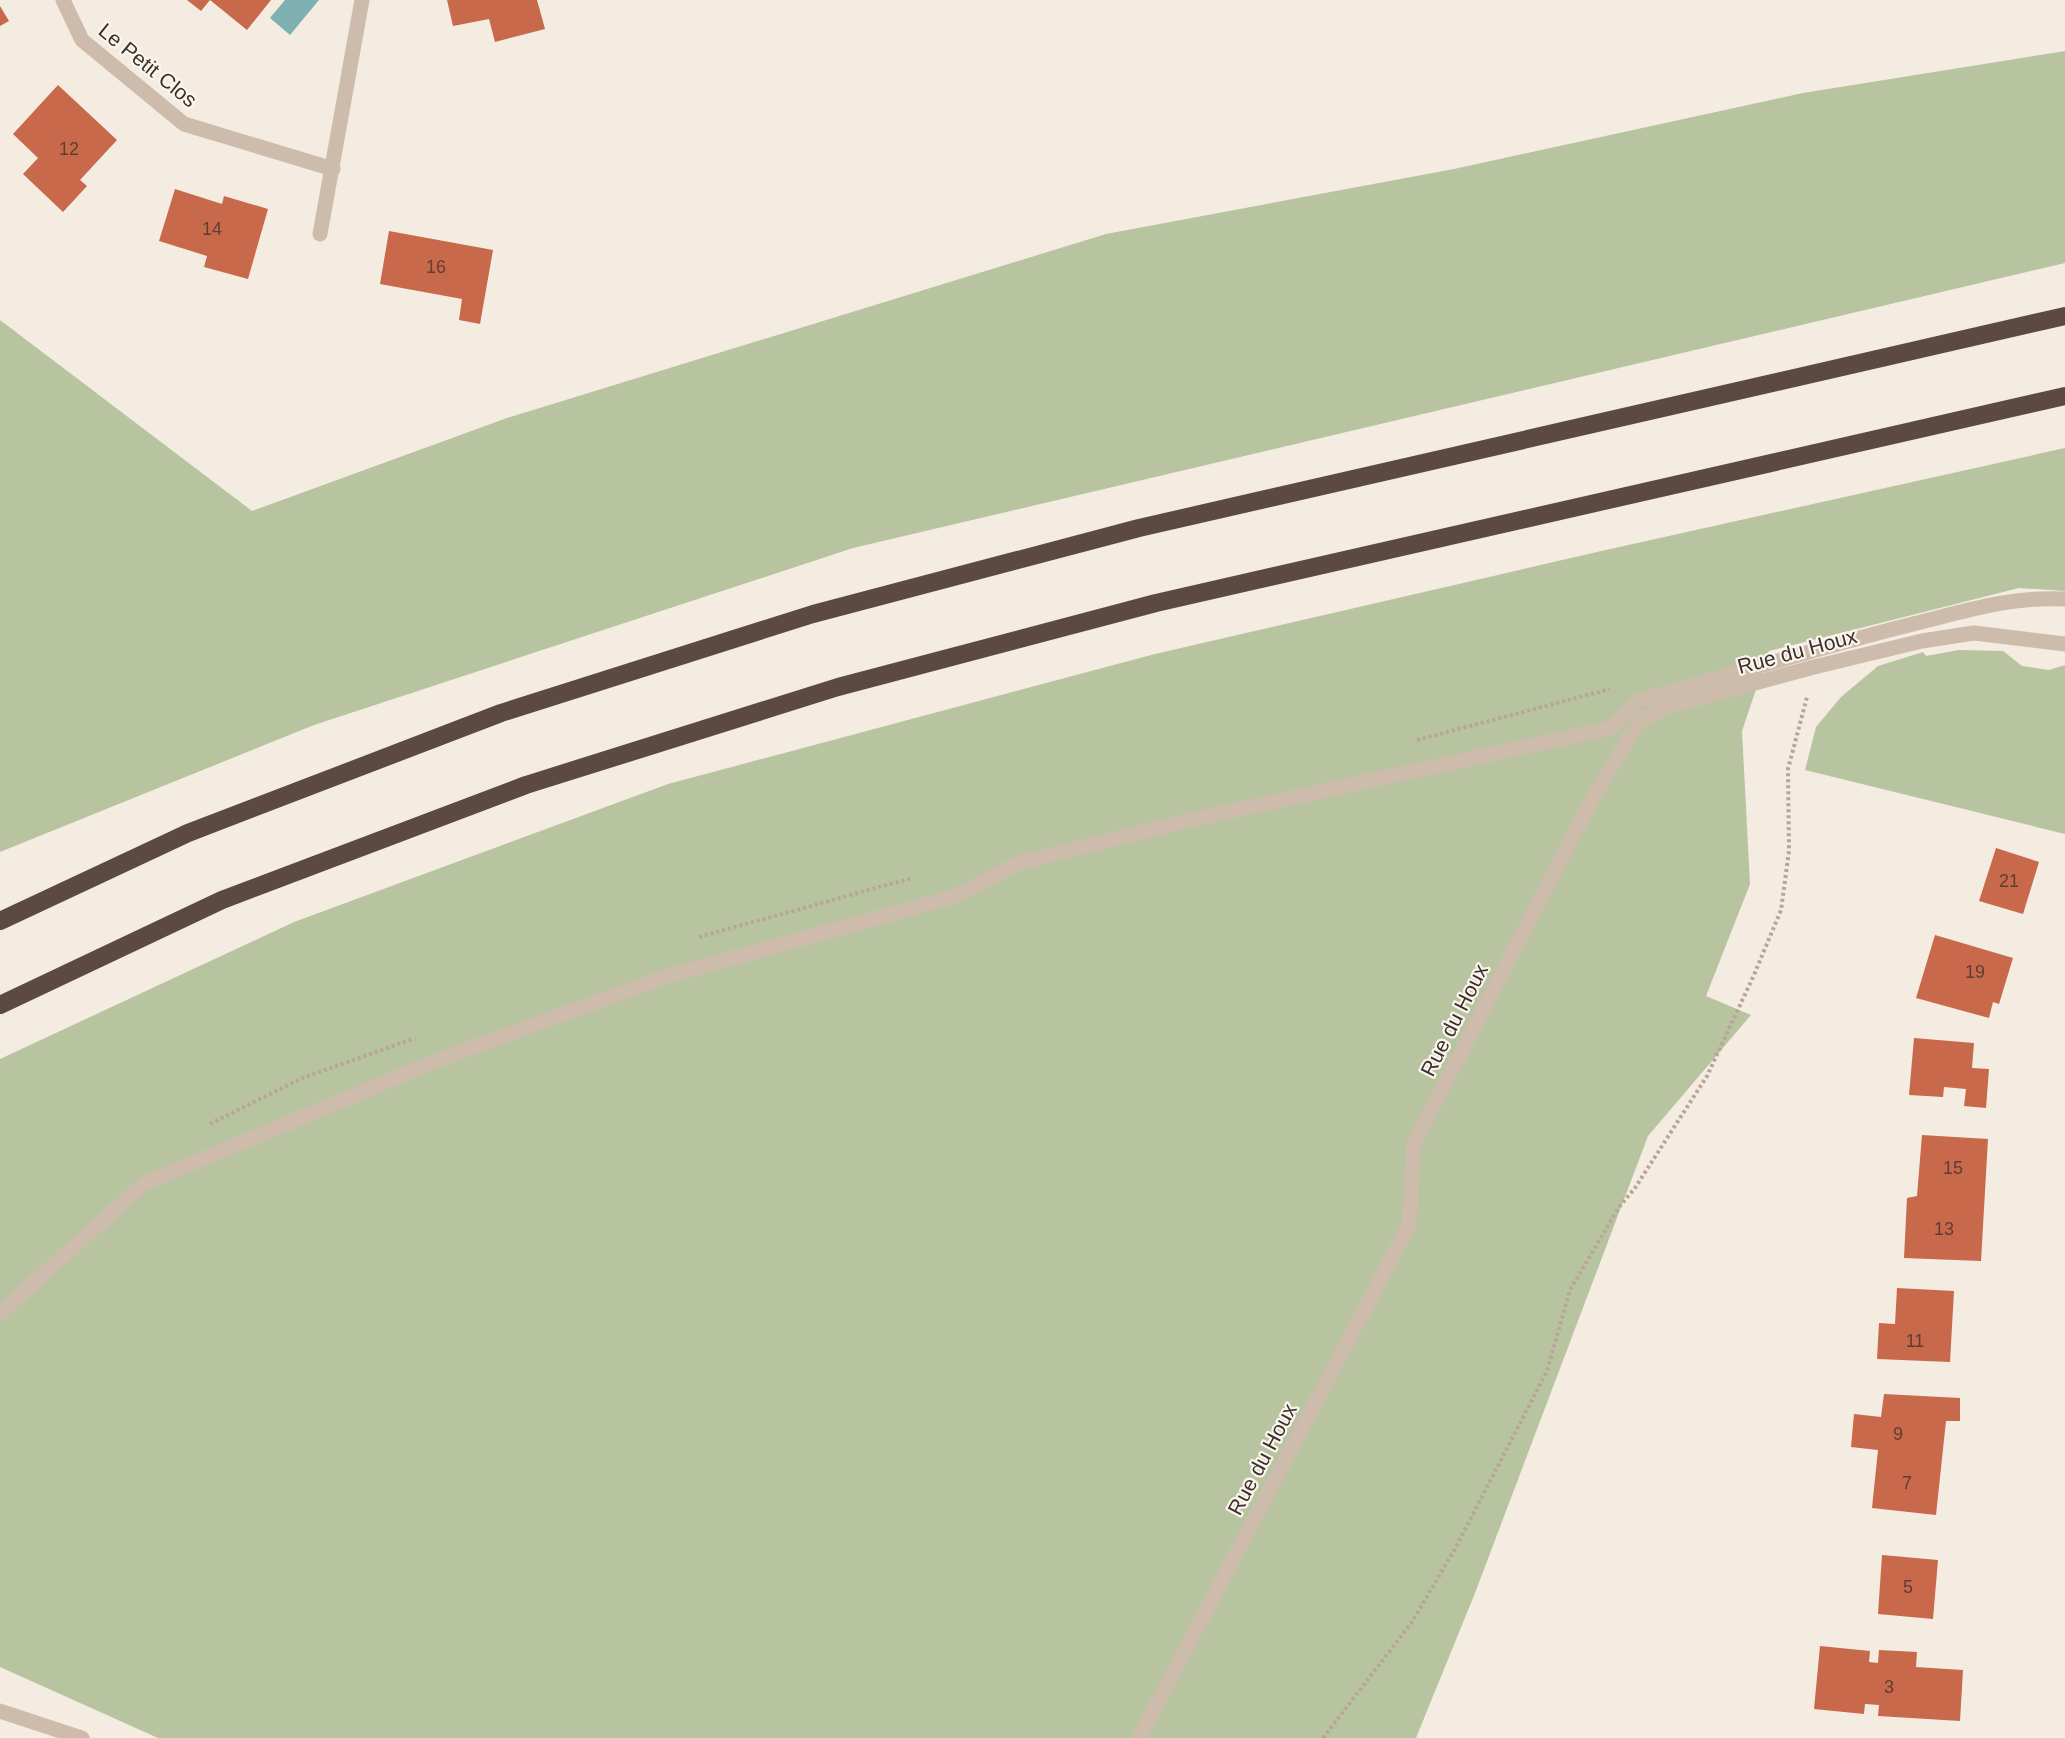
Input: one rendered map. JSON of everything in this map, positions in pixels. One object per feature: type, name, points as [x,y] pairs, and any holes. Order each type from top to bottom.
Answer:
[{"type":"highway","points":[[0,921],[188,833],[490,717],[813,614],[1162,523],[2065,316]]},
{"type":"highway","points":[[0,1005],[222,900],[526,785],[838,687],[1156,603],[2065,396]]},
{"type":"street","name":"Le Petit Clos","points":[[63,0],[82,40],[184,124],[333,169]]},
{"type":"street","points":[[320,234],[362,0]]},
{"type":"street","points":[[0,1313],[145,1183],[446,1058],[668,976],[956,896],[1021,862],[1190,820],[1611,728],[1636,700],[1870,635],[2003,602],[2032,597],[2065,599]]},
{"type":"street","name":"Rue du Houx","points":[[1139,1738],[1409,1225],[1414,1143],[1581,821],[1639,721],[1666,707],[1922,641],[1974,633],[2065,644]]},
{"type":"street","points":[[0,1711],[82,1738]]},
{"type":"path","points":[[1323,1738],[1412,1622],[1456,1547],[1547,1371],[1570,1290],[1619,1207],[1635,1188],[1707,1076],[1754,975],[1780,910],[1789,851],[1788,769],[1814,667]]},
{"type":"green space","points":[[2065,51],[2065,263],[853,548],[314,725],[0,852],[0,320],[252,511],[507,418],[1106,234],[1454,169],[1803,93]]},
{"type":"green space","points":[[2065,448],[2065,591],[2019,588],[1769,651],[1742,731],[1750,884],[1706,996],[1751,1015],[1648,1136],[1475,1593],[1416,1738],[158,1738],[0,1667],[0,1059],[294,922],[668,784],[1155,654],[1597,552]]},
{"type":"green space","points":[[1959,650],[2003,651],[2022,666],[2049,670],[2065,665],[2065,834],[1805,770],[1816,727],[1841,697],[1878,666],[1923,652],[1926,656]]},
{"type":"water","points":[[285,0],[319,0],[290,35],[270,18]]},
{"type":"building","points":[[187,0],[210,0],[201,11]]},
{"type":"building","points":[[210,0],[271,0],[247,30]]},
{"type":"building","points":[[447,0],[537,0],[545,29],[495,42],[489,19],[453,26]]},
{"type":"building","points":[[0,6],[9,21],[0,26]]},
{"type":"building","points":[[58,85],[117,140],[80,180],[87,186],[63,212],[23,174],[38,158],[13,134]]},
{"type":"building","points":[[175,189],[222,204],[224,196],[268,209],[248,279],[204,267],[207,256],[159,241]]},
{"type":"building","points":[[389,231],[493,250],[480,324],[459,320],[462,299],[380,284]]},
{"type":"building","points":[[1996,848],[2039,862],[2023,914],[1979,901]]},
{"type":"building","points":[[1935,935],[2013,958],[1999,1004],[1993,1002],[1989,1018],[1916,998]]},
{"type":"building","points":[[1914,1038],[1974,1043],[1972,1068],[1989,1069],[1986,1108],[1964,1106],[1966,1089],[1944,1087],[1943,1097],[1909,1095]]},
{"type":"building","points":[[1922,1135],[1988,1139],[1981,1261],[1904,1258],[1907,1198],[1917,1196]]},
{"type":"building","points":[[1897,1288],[1954,1291],[1950,1362],[1877,1359],[1879,1323],[1895,1324]]},
{"type":"building","points":[[1884,1394],[1960,1398],[1960,1421],[1946,1421],[1936,1515],[1872,1508],[1878,1450],[1851,1447],[1854,1414],[1881,1417]]},
{"type":"building","points":[[1882,1555],[1938,1560],[1933,1619],[1878,1614]]},
{"type":"building","points":[[1820,1646],[1870,1651],[1869,1662],[1878,1663],[1879,1650],[1917,1652],[1916,1667],[1963,1670],[1960,1721],[1878,1716],[1879,1705],[1865,1704],[1864,1714],[1814,1709]]}]
